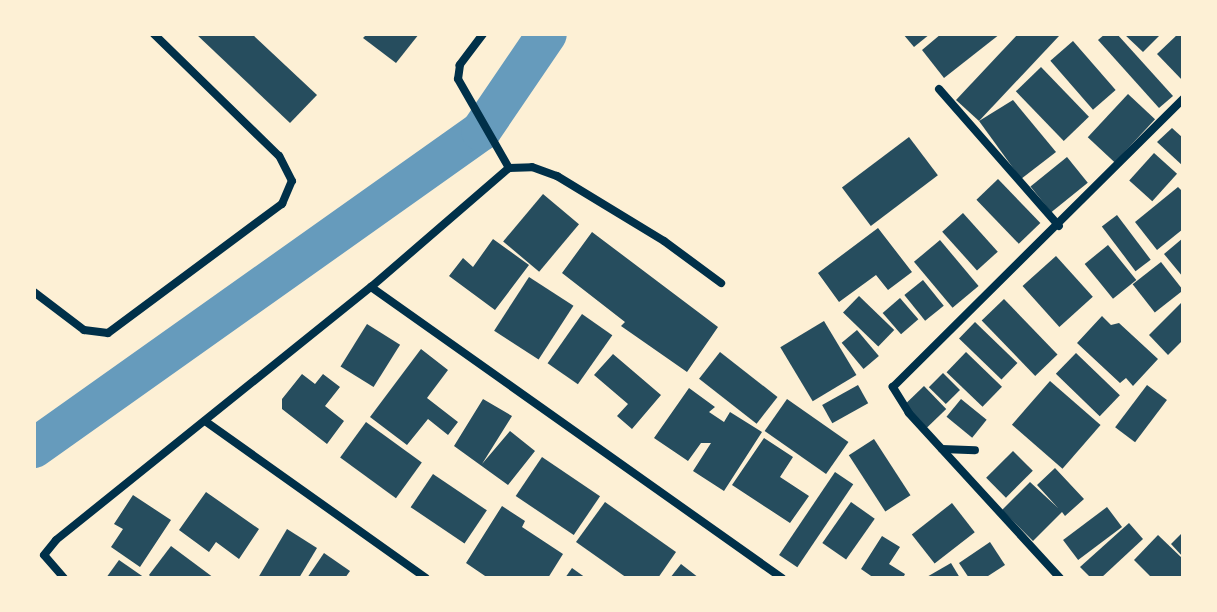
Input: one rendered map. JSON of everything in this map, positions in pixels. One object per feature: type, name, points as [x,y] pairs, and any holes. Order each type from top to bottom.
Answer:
[{"type":"street","points":[[34,292],[84,330],[108,333],[282,204],[292,181],[279,156],[154,34]]},
{"type":"street","points":[[483,34],[460,65],[458,79],[509,168]]},
{"type":"street","points":[[939,89],[1059,226]]},
{"type":"street","points":[[1060,578],[942,449],[893,387],[1059,226],[1183,99]]},
{"type":"street","points":[[64,578],[44,555],[56,540],[371,287],[509,168],[532,167],[557,176],[664,241],[721,283]]},
{"type":"street","points":[[371,287],[782,578]]},
{"type":"street","points":[[205,421],[426,578]]},
{"type":"street","points":[[942,449],[975,450]]},
{"type":"building","points":[[196,34],[252,34],[317,95],[290,123]]},
{"type":"building","points":[[367,34],[419,34],[396,63],[363,38]]},
{"type":"building","points":[[903,34],[930,34],[914,47]]},
{"type":"building","points":[[941,34],[1000,34],[944,78],[922,50]]},
{"type":"building","points":[[1018,34],[1059,36],[979,121],[956,100]]},
{"type":"building","points":[[1105,34],[1117,34],[1173,96],[1159,108],[1098,40]]},
{"type":"building","points":[[1124,34],[1161,34],[1143,52]]},
{"type":"building","points":[[1178,34],[1183,34],[1183,81],[1157,54]]},
{"type":"building","points":[[1073,41],[1116,90],[1093,110],[1050,61]]},
{"type":"building","points":[[1041,67],[1089,117],[1064,141],[1016,91]]},
{"type":"building","points":[[1128,94],[1155,119],[1115,162],[1088,137]]},
{"type":"building","points":[[1013,100],[1056,152],[1021,179],[979,121]]},
{"type":"building","points":[[1172,128],[1183,138],[1183,166],[1157,142]]},
{"type":"building","points":[[909,137],[938,175],[871,226],[842,188]]},
{"type":"building","points":[[1154,153],[1177,174],[1152,201],[1129,180]]},
{"type":"building","points":[[1067,157],[1088,183],[1051,212],[1030,187]]},
{"type":"building","points":[[998,179],[1040,223],[1019,244],[976,200]]},
{"type":"building","points":[[1178,187],[1183,192],[1183,229],[1157,250],[1135,222]]},
{"type":"building","points":[[543,194],[579,224],[539,272],[503,241]]},
{"type":"building","points":[[963,213],[998,252],[977,270],[942,232]]},
{"type":"building","points":[[1117,215],[1151,260],[1136,271],[1102,226]]},
{"type":"building","points":[[878,228],[912,272],[888,290],[876,275],[839,302],[818,273]]},
{"type":"building","points":[[592,232],[718,327],[687,372],[621,326],[625,322],[562,273]]},
{"type":"building","points":[[1183,238],[1183,277],[1164,254]]},
{"type":"building","points":[[493,239],[529,265],[495,310],[449,276],[463,258],[473,267]]},
{"type":"building","points":[[940,240],[979,286],[953,308],[914,262]]},
{"type":"building","points":[[1108,245],[1136,280],[1113,299],[1085,264]]},
{"type":"building","points":[[1056,256],[1093,297],[1059,327],[1023,286]]},
{"type":"building","points":[[1161,262],[1183,290],[1155,313],[1133,284]]},
{"type":"building","points":[[529,277],[573,306],[539,360],[494,331]]},
{"type":"building","points":[[923,280],[944,306],[925,321],[904,295]]},
{"type":"building","points":[[859,296],[894,330],[878,347],[843,313]]},
{"type":"building","points":[[900,298],[918,319],[901,334],[883,313]]},
{"type":"building","points":[[1004,299],[1057,354],[1035,376],[982,321]]},
{"type":"building","points":[[1183,301],[1183,340],[1168,355],[1149,335]]},
{"type":"building","points":[[582,314],[612,335],[578,384],[548,363]]},
{"type":"building","points":[[1102,316],[1111,325],[1119,323],[1158,359],[1133,386],[1126,378],[1120,383],[1077,343]]},
{"type":"building","points":[[824,321],[856,375],[813,401],[780,347]]},
{"type":"building","points":[[975,322],[1017,363],[1001,380],[959,339]]},
{"type":"building","points":[[367,324],[400,345],[374,387],[341,366]]},
{"type":"building","points":[[857,330],[879,356],[864,369],[842,343]]},
{"type":"building","points":[[421,349],[448,370],[427,398],[458,422],[448,435],[428,419],[407,445],[370,417]]},
{"type":"building","points":[[720,352],[778,397],[757,424],[699,379]]},
{"type":"building","points":[[966,352],[1002,387],[983,407],[947,372]]},
{"type":"building","points":[[1076,353],[1120,395],[1100,416],[1056,374]]},
{"type":"building","points":[[613,354],[661,395],[632,429],[617,416],[628,404],[594,375]]},
{"type":"building","points":[[943,373],[960,390],[946,404],[929,387]]},
{"type":"building","points":[[302,374],[315,384],[323,374],[340,387],[325,406],[344,421],[327,444],[282,409],[282,399]]},
{"type":"building","points":[[1050,381],[1101,425],[1063,469],[1012,425]]},
{"type":"building","points":[[858,385],[868,403],[832,423],[822,405]]},
{"type":"building","points":[[1147,385],[1167,400],[1135,442],[1115,427]]},
{"type":"building","points":[[924,386],[946,409],[927,428],[905,405]]},
{"type":"building","points":[[689,388],[715,407],[709,412],[724,422],[730,412],[762,432],[724,491],[693,471],[711,443],[701,443],[688,461],[654,438]]},
{"type":"building","points":[[483,399],[512,416],[482,464],[510,431],[535,451],[508,485],[454,446]]},
{"type":"building","points":[[787,399],[848,442],[826,474],[765,431]]},
{"type":"building","points":[[961,399],[987,420],[972,438],[947,417]]},
{"type":"building","points":[[366,422],[422,463],[396,498],[340,458]]},
{"type":"building","points":[[764,438],[793,457],[780,477],[809,496],[790,523],[732,485]]},
{"type":"building","points":[[874,439],[910,495],[885,512],[849,455]]},
{"type":"building","points":[[1013,451],[1033,471],[1006,498],[986,478]]},
{"type":"building","points":[[542,457],[600,496],[574,535],[516,496]]},
{"type":"building","points":[[1055,468],[1084,499],[1065,516],[1062,512],[1033,541],[1002,510],[1030,482],[1058,508],[1037,485]]},
{"type":"building","points":[[835,472],[853,484],[797,567],[779,555]]},
{"type":"building","points":[[433,474],[487,510],[465,544],[411,507]]},
{"type":"building","points":[[206,492],[259,529],[239,559],[216,542],[209,552],[179,530]]},
{"type":"building","points":[[133,495],[171,520],[140,567],[111,547],[123,529],[114,524]]},
{"type":"building","points":[[605,502],[676,552],[658,578],[627,578],[576,542]]},
{"type":"building","points":[[851,502],[875,519],[846,560],[822,543]]},
{"type":"building","points":[[952,503],[975,532],[935,564],[912,534]]},
{"type":"building","points":[[502,506],[525,521],[522,527],[563,554],[548,578],[488,578],[466,563]]},
{"type":"building","points":[[1107,507],[1122,527],[1078,560],[1063,540]]},
{"type":"building","points":[[1129,523],[1143,539],[1101,578],[1091,578],[1080,567]]},
{"type":"building","points":[[287,529],[317,548],[299,578],[258,578]]},
{"type":"building","points":[[1183,532],[1183,557],[1171,544]]},
{"type":"building","points":[[1158,535],[1183,559],[1183,578],[1152,578],[1134,560]]},
{"type":"building","points":[[882,536],[900,547],[889,564],[905,574],[903,578],[874,578],[861,569]]},
{"type":"building","points":[[990,542],[1005,565],[985,578],[969,578],[959,563]]},
{"type":"building","points":[[171,546],[214,578],[152,578],[149,575]]},
{"type":"building","points":[[324,553],[350,571],[345,578],[307,578]]},
{"type":"building","points":[[119,560],[145,578],[106,578]]},
{"type":"building","points":[[951,563],[960,578],[925,578]]},
{"type":"building","points":[[681,564],[699,578],[670,578]]},
{"type":"building","points":[[572,568],[586,578],[565,578]]},
{"type":"waterway","points":[[34,448],[481,131],[547,34]]}]
